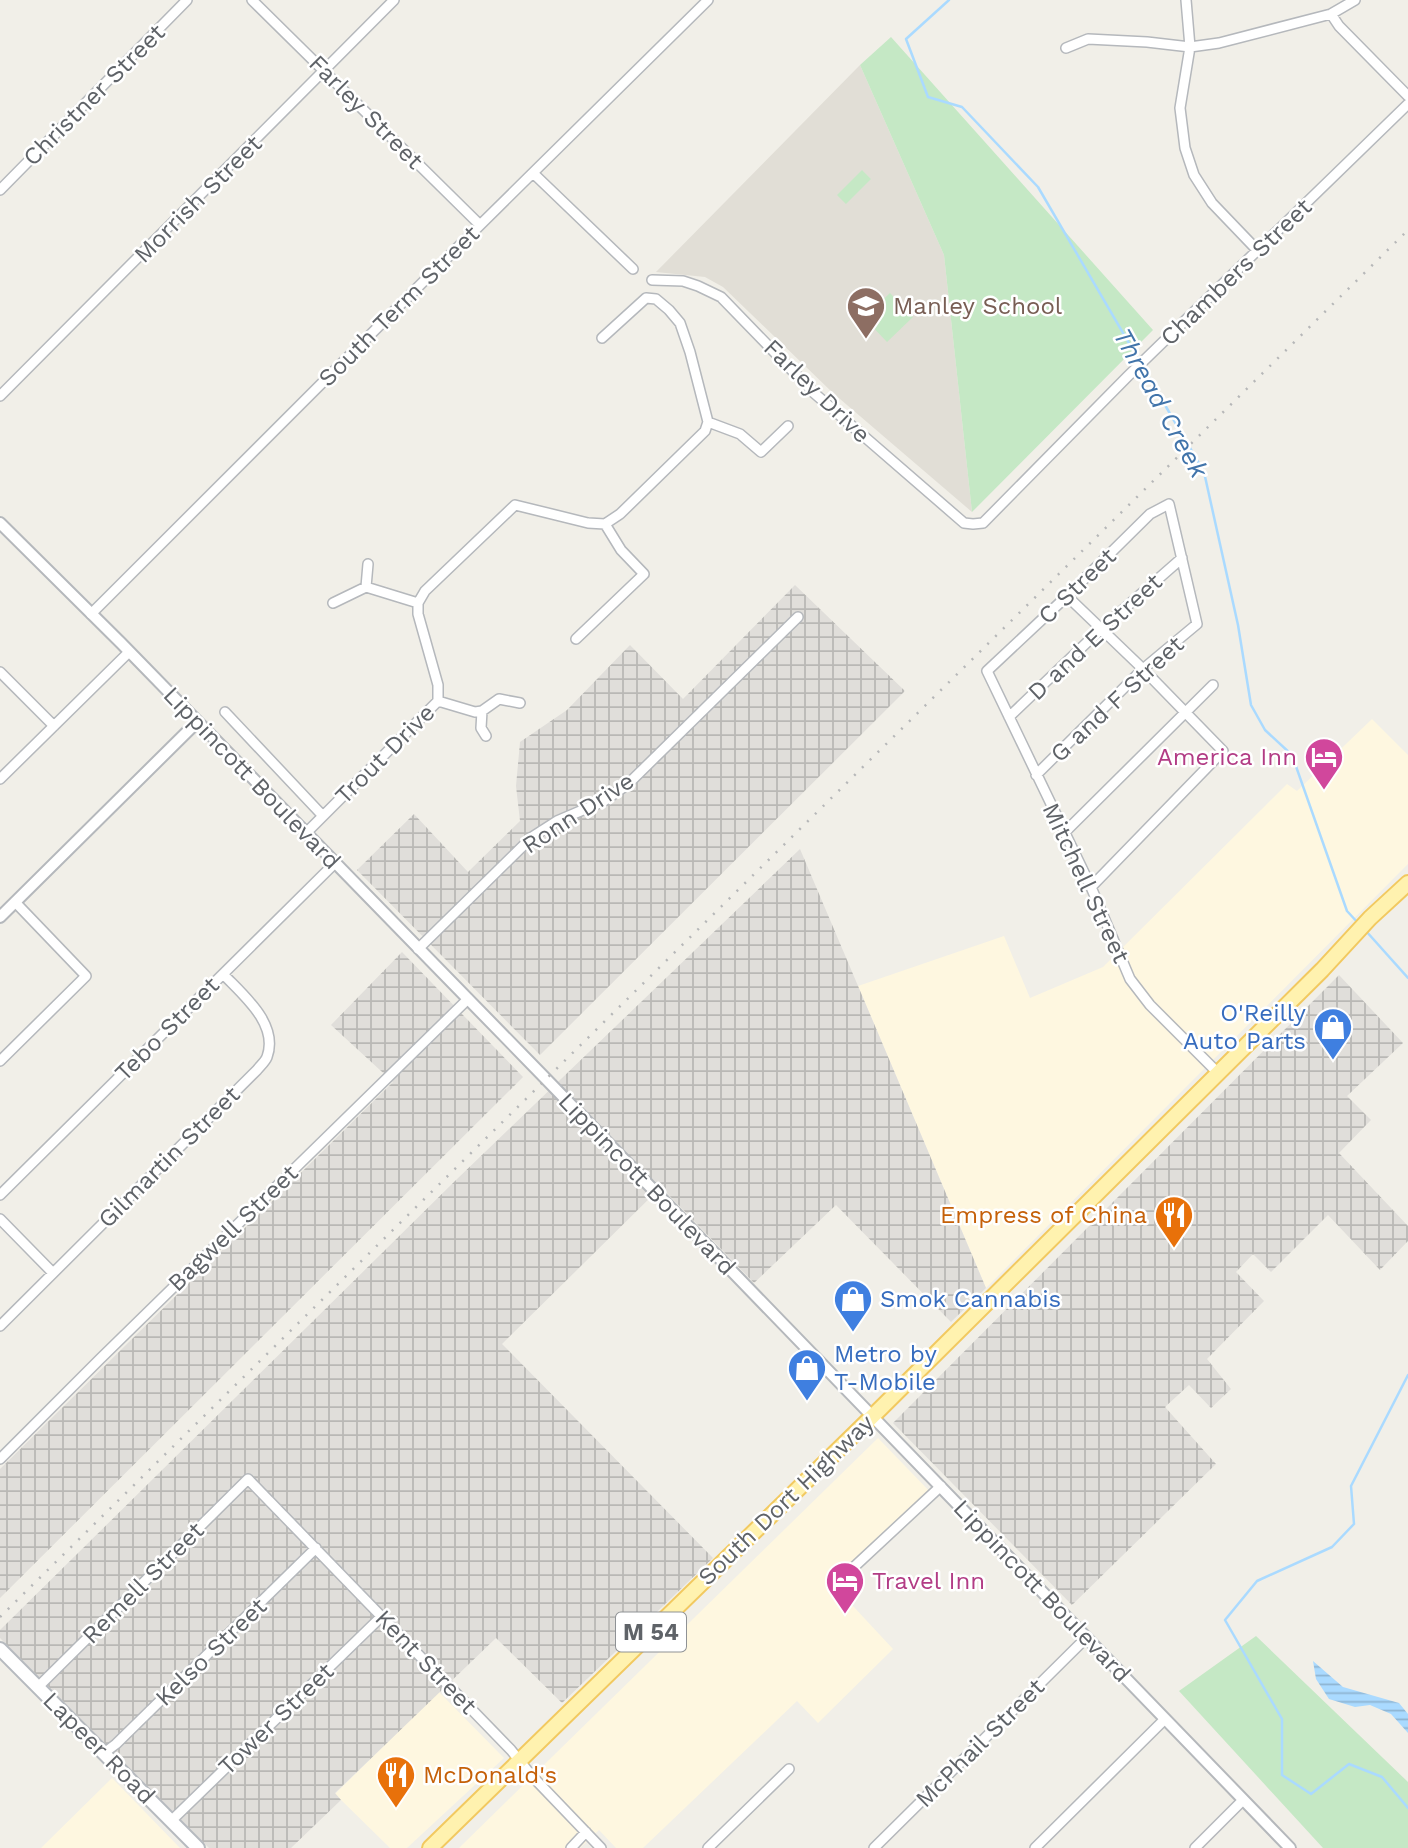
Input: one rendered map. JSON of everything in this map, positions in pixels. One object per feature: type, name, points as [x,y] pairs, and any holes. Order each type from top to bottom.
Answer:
[{"type":"main road","name":"South Dort Highway","points":[[430,1848],[873,1416],[1408,883]]},
{"type":"main road","name":"Lapeer Road","points":[[0,1648],[198,1848]]},
{"type":"street","name":"Christner Street","points":[[0,190],[187,0]]},
{"type":"street","name":"Farley Street","points":[[252,0],[480,225]]},
{"type":"street","name":"Morrish Street","points":[[0,396],[394,0]]},
{"type":"street","name":"South Term Street","points":[[91,614],[708,0]]},
{"type":"street","points":[[1186,0],[1190,47],[1180,108],[1185,148],[1194,175],[1212,203],[1258,251]]},
{"type":"street","points":[[1066,48],[1087,39],[1190,47],[1219,43],[1331,14],[1355,0]]},
{"type":"street","points":[[1331,14],[1339,26],[1408,96]]},
{"type":"street","name":"Chambers Street","points":[[973,524],[983,523],[1128,376],[1408,104]]},
{"type":"street","points":[[533,173],[633,269]]},
{"type":"street","name":"Farley Drive","points":[[652,280],[683,281],[721,298],[814,393],[964,523],[973,524]]},
{"type":"street","points":[[333,603],[366,586],[418,603],[425,591],[514,505],[588,523],[605,523],[620,514],[705,431],[708,422],[690,352],[680,323],[669,310],[656,299],[646,298],[603,338]]},
{"type":"street","points":[[708,422],[740,434],[761,452],[788,426]]},
{"type":"street","name":"C Street","points":[[987,671],[1150,514],[1169,504],[1182,558]]},
{"type":"street","name":"Lippincott Boulevard","points":[[0,523],[468,999],[1290,1848]]},
{"type":"street","points":[[576,639],[644,574],[621,550],[605,523]]},
{"type":"street","name":"G and F Street","points":[[1036,775],[1143,669],[1198,624],[1182,558]]},
{"type":"street","name":"D and E Street","points":[[1009,717],[1101,629],[1182,558]]},
{"type":"street","points":[[366,586],[368,564]]},
{"type":"street","points":[[1067,596],[1223,751],[1091,887]]},
{"type":"street","name":"Trout Drive","points":[[306,833],[439,701],[438,685],[418,614],[418,603]]},
{"type":"street","name":"Ronn Drive","points":[[418,949],[532,837],[557,821],[604,801],[628,784],[798,617]]},
{"type":"street","points":[[0,779],[129,652]]},
{"type":"street","name":"Mitchell Street","points":[[987,671],[1091,887],[1130,979],[1150,1005],[1218,1073]]},
{"type":"street","points":[[0,672],[54,726]]},
{"type":"street","points":[[1065,832],[1213,685]]},
{"type":"street","points":[[439,701],[479,711],[499,699],[520,703]]},
{"type":"street","points":[[479,711],[481,728],[486,736]]},
{"type":"street","points":[[225,712],[323,816]]},
{"type":"street","points":[[0,917],[197,722]]},
{"type":"street","name":"Tebo Street","points":[[0,1195],[335,863]]},
{"type":"street","points":[[0,1061],[86,976],[15,902]]},
{"type":"street","name":"Gilmartin Street","points":[[0,1326],[266,1058],[269,1044],[265,1024],[257,1009],[223,974]]},
{"type":"street","name":"Bagwell Street","points":[[0,1459],[468,999]]},
{"type":"street","points":[[0,1219],[53,1273]]},
{"type":"street","name":"Kent Street","points":[[248,1479],[520,1760],[601,1848]]},
{"type":"street","name":"Remell Street","points":[[38,1687],[248,1479]]},
{"type":"street","points":[[840,1580],[941,1486]]},
{"type":"street","name":"Kelso Street","points":[[104,1753],[316,1548]]},
{"type":"street","name":"Tower Street","points":[[172,1821],[382,1616]]},
{"type":"street","name":"McPhail Street","points":[[874,1848],[1086,1638]]},
{"type":"street","points":[[1035,1848],[1165,1719]]},
{"type":"street","points":[[708,1848],[789,1769]]},
{"type":"street","points":[[1195,1848],[1243,1800]]},
{"type":"street","points":[[571,1848],[586,1832]]},
{"type":"shaded area","name":"Manley School","points":[[860,65],[944,255],[972,512],[833,393],[723,287],[705,277],[656,272]]},
{"type":"shaded area","points":[[795,585],[905,691],[540,1055],[357,870],[414,814],[468,872],[520,821],[516,786],[520,742],[567,710],[630,645],[683,699]]},
{"type":"shaded area","points":[[1372,719],[1408,755],[1408,864],[986,1288],[858,986],[1004,936],[1030,998],[1103,967],[1287,784],[1297,791]]},
{"type":"shaded area","points":[[800,849],[986,1288],[951,1322],[836,1205],[754,1283],[661,1187],[502,1344],[713,1558],[562,1703],[496,1638],[335,1793],[341,1800],[291,1848],[209,1848],[0,1638],[0,1630],[456,1180]]},
{"type":"shaded area","points":[[402,952],[523,1077],[0,1598],[0,1469],[393,1082],[331,1025]]},
{"type":"shaded area","points":[[1339,975],[1403,1043],[1347,1096],[1371,1120],[1339,1153],[1408,1226],[1408,1241],[1380,1270],[1328,1215],[1271,1272],[1253,1254],[1236,1272],[1264,1301],[1207,1359],[1231,1389],[1211,1408],[1189,1385],[1165,1407],[1216,1464],[1072,1605],[893,1423]]},
{"type":"shaded area","points":[[878,1438],[936,1498],[838,1590],[893,1649],[818,1723],[797,1701],[643,1848],[616,1848],[599,1830],[580,1848],[459,1848]]},
{"type":"shaded area","points":[[439,1692],[504,1758],[407,1848],[390,1848],[335,1794]]},
{"type":"shaded area","points":[[112,1778],[180,1848],[41,1848]]},
{"type":"green space","points":[[891,37],[1153,330],[972,512],[944,255],[860,65]]},
{"type":"green space","points":[[862,170],[871,179],[846,204],[837,195]]},
{"type":"green space","points":[[890,293],[913,317],[887,342],[864,318]]},
{"type":"green space","points":[[1256,1636],[1408,1782],[1408,1848],[1323,1848],[1179,1691]]},
{"type":"water","points":[[1313,1661],[1343,1687],[1399,1703],[1408,1714],[1408,1733],[1391,1714],[1370,1705],[1355,1707],[1329,1699],[1316,1679]]},
{"type":"waterway","name":"Thread Creek","points":[[949,0],[906,39],[928,97],[962,107],[1038,187],[1204,472],[1238,625],[1251,705],[1265,730],[1292,755],[1347,911],[1359,924]]},
{"type":"waterway","name":"Thread Creek","points":[[1366,931],[1408,978]]},
{"type":"waterway","name":"Thread Creek","points":[[1408,1375],[1351,1486],[1354,1524],[1332,1547],[1257,1581],[1225,1620],[1282,1719],[1282,1775],[1311,1794],[1349,1764],[1382,1777],[1408,1808]]},
{"type":"railway","points":[[0,1617],[1408,230]]},
{"type":"place","name":"Manley School","points":[[866,340]]},
{"type":"place","name":"America Inn","points":[[1324,791]]},
{"type":"place","name":"O'Reilly Auto Parts","points":[[1333,1061]]},
{"type":"place","name":"Empress of China","points":[[1174,1249]]},
{"type":"place","name":"Smok Cannabis","points":[[853,1333]]},
{"type":"place","name":"Metro by T-Mobile","points":[[807,1402]]},
{"type":"place","name":"Travel Inn","points":[[845,1615]]},
{"type":"place","name":"McDonald's","points":[[396,1809]]}]
